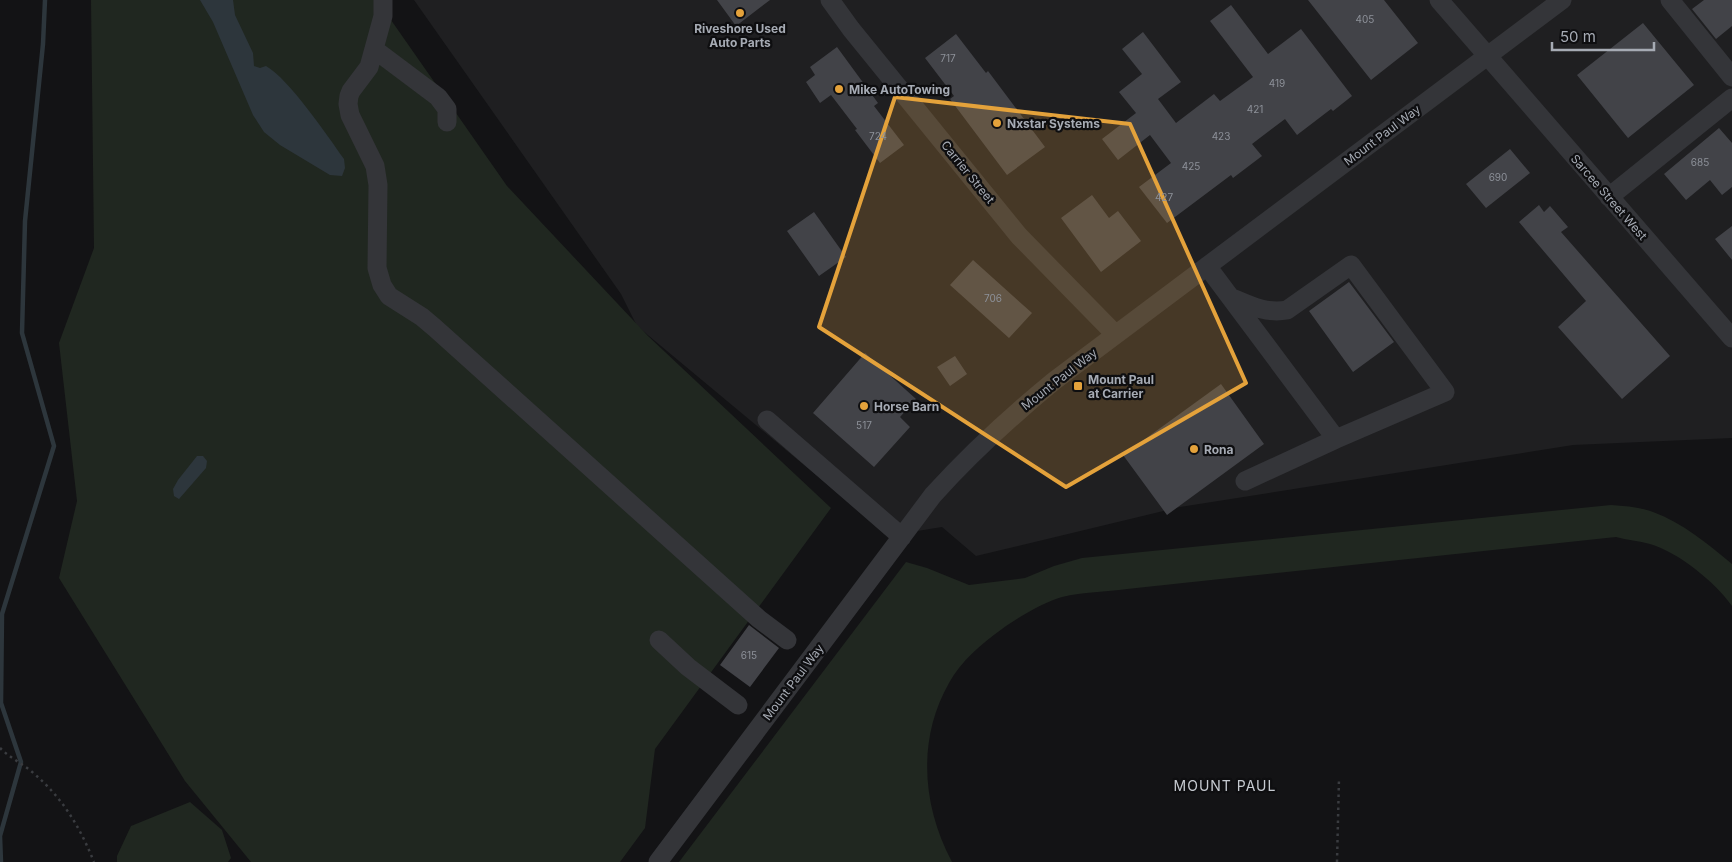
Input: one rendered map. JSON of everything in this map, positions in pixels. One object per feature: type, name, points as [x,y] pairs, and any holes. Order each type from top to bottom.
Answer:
[{"type":"street","points":[[383,0],[383,16],[369,67],[349,96],[348,104],[350,115],[374,166],[378,184],[377,268],[382,285],[389,296],[422,317],[435,328],[759,619],[787,640]]},
{"type":"street","name":"Carrier Street","points":[[830,0],[851,29],[1020,236],[1115,334]]},
{"type":"street","name":"Sarcee Street West","points":[[1439,0],[1732,338]]},
{"type":"street","name":"Mount Paul Way","points":[[658,862],[933,495],[962,462],[1002,424],[1115,334],[1562,0]]},
{"type":"street","points":[[1670,0],[1732,77]]},
{"type":"street","points":[[374,49],[438,97],[447,110],[447,122]]},
{"type":"street","points":[[1609,197],[1732,98]]},
{"type":"street","points":[[1230,297],[1260,309],[1277,312],[1287,310],[1351,265],[1445,392],[1245,481]]},
{"type":"street","points":[[1206,266],[1336,439]]},
{"type":"street","points":[[767,420],[902,537]]},
{"type":"street","points":[[659,640],[694,672],[738,705]]},
{"type":"path","points":[[0,748],[49,786],[69,811],[94,862]]},
{"type":"path","points":[[1337,862],[1339,778]]},
{"type":"highlighted area","points":[[895,97],[1130,124],[1246,383],[1066,487],[819,327]]},
{"type":"shaded area","points":[[91,0],[377,0],[507,186],[648,336],[831,508],[655,749],[645,828],[620,862],[251,862],[185,781],[59,578],[77,501],[59,343],[94,248]]},
{"type":"shaded area","points":[[200,0],[233,0],[235,15],[253,53],[254,66],[260,68],[266,66],[275,73],[307,108],[344,159],[345,168],[342,176],[330,175],[280,145],[264,132],[253,115],[213,22]]},
{"type":"shaded area","points":[[414,0],[1732,0],[1732,438],[1573,445],[1180,507],[976,556],[942,527],[905,533],[876,525],[637,326],[621,294]]},
{"type":"shaded area","points":[[197,456],[203,456],[207,461],[206,468],[179,499],[174,496],[173,489]]},
{"type":"shaded area","points":[[1611,505],[1643,509],[1675,522],[1732,564],[1732,606],[1716,587],[1684,561],[1650,544],[1616,537],[1062,597],[1022,616],[979,647],[954,675],[939,704],[928,749],[927,772],[929,796],[934,818],[952,862],[679,862],[906,562],[927,568],[969,585],[1025,578],[1054,566],[1082,558]]},
{"type":"shaded area","points":[[190,802],[222,830],[231,858],[228,862],[117,862],[117,856],[131,826]]},
{"type":"building","name":"Riveshore Used Auto Parts","points":[[717,0],[770,0],[736,26]]},
{"type":"building","points":[[1308,0],[1384,0],[1418,43],[1371,80]]},
{"type":"building","points":[[1704,0],[1732,0],[1732,26],[1716,39],[1692,9]]},
{"type":"building","points":[[1231,5],[1268,54],[1301,29],[1352,96],[1333,111],[1331,109],[1297,135],[1285,119],[1252,144],[1262,156],[1233,178],[1231,175],[1167,223],[1139,187],[1171,163],[1150,135],[1118,160],[1102,139],[1136,113],[1119,92],[1142,74],[1122,49],[1143,32],[1181,82],[1158,99],[1176,123],[1214,94],[1220,101],[1253,77],[1210,21]]},
{"type":"building","points":[[1643,23],[1694,85],[1628,138],[1577,75]]},
{"type":"building","name":"Nxstar Systems","points":[[956,34],[986,73],[988,71],[1045,147],[1007,175],[950,99],[954,96],[925,58]]},
{"type":"building","name":"Mike AutoTowing","points":[[837,47],[878,103],[874,106],[904,145],[880,163],[831,95],[820,103],[806,82],[815,75],[810,67]]},
{"type":"building","points":[[1719,128],[1732,143],[1732,187],[1722,195],[1710,180],[1686,200],[1664,174]]},
{"type":"building","points":[[1510,149],[1530,173],[1486,208],[1466,184]]},
{"type":"building","points":[[1092,195],[1109,218],[1118,211],[1141,241],[1101,272],[1061,218]]},
{"type":"building","points":[[1539,205],[1544,212],[1550,206],[1568,227],[1561,232],[1670,356],[1622,399],[1558,327],[1586,301],[1519,222]]},
{"type":"building","points":[[814,212],[846,257],[819,276],[787,231]]},
{"type":"building","points":[[1732,226],[1732,260],[1715,239]]},
{"type":"building","points":[[973,260],[1032,313],[1009,338],[950,285]]},
{"type":"building","points":[[1349,282],[1394,342],[1353,372],[1309,311]]},
{"type":"building","name":"Horse Barn","points":[[865,353],[916,399],[900,417],[910,427],[874,467],[813,413]]},
{"type":"building","points":[[955,356],[967,374],[950,386],[937,367]]},
{"type":"building","name":"Rona","points":[[1221,384],[1264,444],[1167,515],[1123,455]]},
{"type":"building","points":[[749,625],[779,648],[750,687],[720,665]]},
{"type":"waterway","points":[[1,862],[0,836],[21,762],[1,703],[2,614],[54,446],[22,333],[25,221],[43,44],[45,0]]},
{"type":"place","name":"Riveshore Used Auto Parts","points":[[740,13]]},
{"type":"place","name":"Mike AutoTowing","points":[[839,89]]},
{"type":"place","name":"Nxstar Systems","points":[[997,123]]},
{"type":"place","name":"Mount Paul at Carrier","points":[[1078,386]]},
{"type":"place","name":"Horse Barn","points":[[864,406]]},
{"type":"place","name":"Rona","points":[[1194,449]]},
{"type":"district","name":"MOUNT PAUL","points":[[1225,785]]}]
